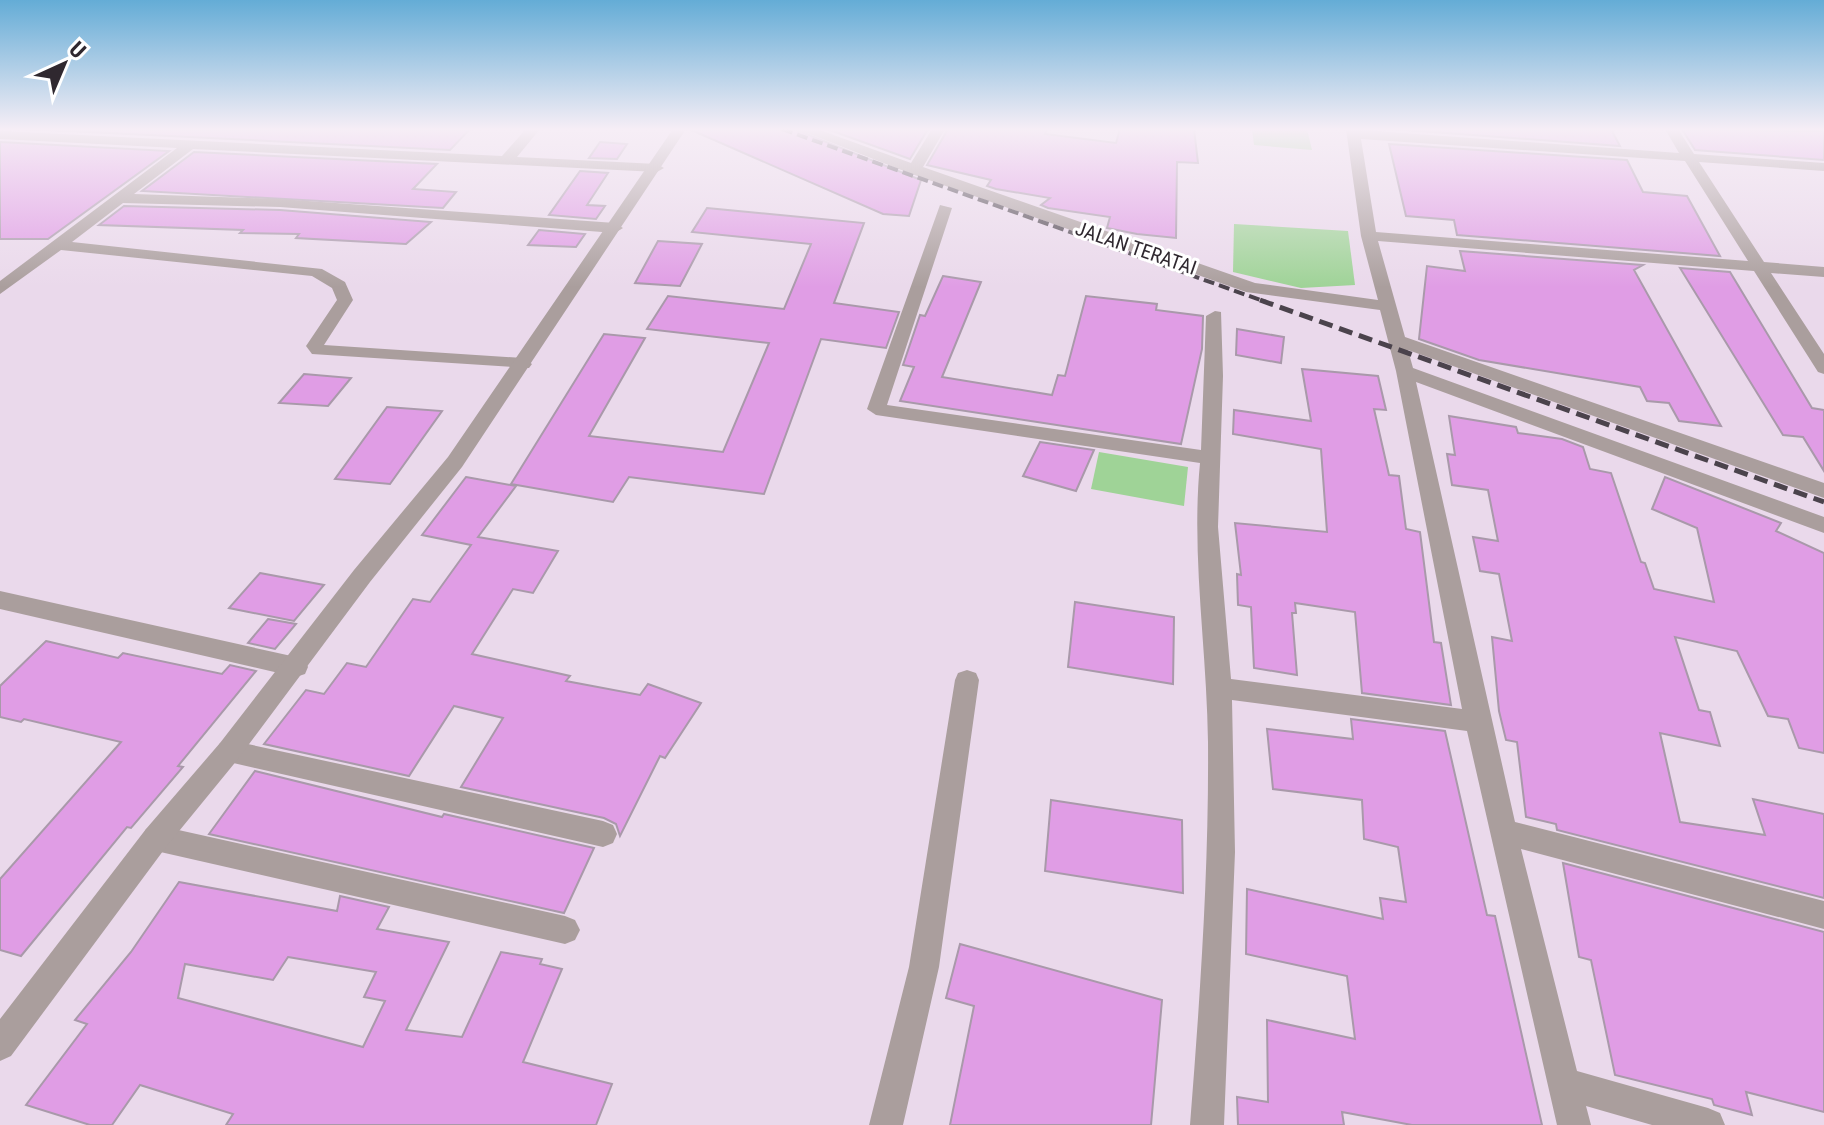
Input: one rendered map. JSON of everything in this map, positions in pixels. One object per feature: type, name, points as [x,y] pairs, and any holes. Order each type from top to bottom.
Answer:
[{"type":"street","points":[[0,289],[142,182]]},
{"type":"street","points":[[0,1045],[156,838],[296,667],[362,576],[455,462],[648,182]]},
{"type":"street","name":"JALAN TERATAI","points":[[947,182],[1252,288],[1387,306]]},
{"type":"street","points":[[1361,182],[1369,236],[1405,371],[1477,722],[1506,832],[1574,1125]]},
{"type":"street","points":[[1705,182],[1824,368]]},
{"type":"street","points":[[120,198],[280,203],[615,228]]},
{"type":"street","points":[[945,208],[876,409],[1212,458]]},
{"type":"street","points":[[1369,236],[1824,272]]},
{"type":"street","points":[[57,245],[316,272],[339,285],[345,300],[315,346],[318,350],[523,364]]},
{"type":"street","points":[[1207,1125],[1218,952],[1219,688],[1212,605],[1209,475],[1215,316]]},
{"type":"street","points":[[1396,340],[1824,491]]},
{"type":"street","points":[[1405,371],[1824,525]]},
{"type":"street","points":[[0,600],[296,667]]},
{"type":"street","points":[[886,1125],[924,967],[967,680]]},
{"type":"street","points":[[1219,688],[1477,722]]},
{"type":"street","points":[[229,751],[603,834]]},
{"type":"street","points":[[1506,832],[1824,915]]},
{"type":"street","points":[[156,838],[565,930]]},
{"type":"street","points":[[1564,1083],[1708,1125]]},
{"type":"green space","points":[[1234,224],[1348,231],[1355,285],[1301,288],[1233,272]]},
{"type":"green space","points":[[1099,452],[1188,467],[1184,506],[1091,489]]},
{"type":"building","points":[[0,182],[127,182],[48,239],[0,239]]},
{"type":"building","points":[[155,182],[420,182],[413,189],[456,192],[443,208],[142,191]]},
{"type":"building","points":[[573,182],[602,182],[587,205],[605,206],[596,219],[549,215]]},
{"type":"building","points":[[809,182],[920,182],[909,216],[883,214]]},
{"type":"building","points":[[990,182],[1177,182],[1176,238],[1107,228],[1110,217],[1048,208],[1041,205],[1050,198],[987,186]]},
{"type":"building","points":[[1398,182],[1638,182],[1643,192],[1687,196],[1720,256],[1457,235],[1454,220],[1406,216]]},
{"type":"building","points":[[124,206],[280,210],[431,222],[406,244],[296,238],[299,234],[240,233],[243,230],[99,225]]},
{"type":"building","points":[[707,208],[864,223],[834,303],[899,312],[886,348],[821,339],[764,494],[629,477],[613,502],[511,484],[604,334],[645,338],[589,436],[723,452],[769,343],[647,329],[668,296],[784,309],[811,244],[692,232]]},
{"type":"building","points":[[539,230],[585,234],[576,247],[528,245]]},
{"type":"building","points":[[658,241],[702,244],[680,286],[635,283]]},
{"type":"building","points":[[1460,251],[1643,265],[1634,270],[1721,426],[1679,421],[1669,403],[1647,401],[1640,387],[1479,360],[1419,339],[1427,266],[1465,271]]},
{"type":"building","points":[[1680,268],[1730,272],[1812,408],[1824,410],[1824,471],[1803,437],[1783,435]]},
{"type":"building","points":[[943,276],[981,282],[942,377],[1052,395],[1058,375],[1065,376],[1086,296],[1157,304],[1156,310],[1203,316],[1202,349],[1181,444],[900,401],[914,367],[903,365],[920,315],[925,316]]},
{"type":"building","points":[[1237,329],[1284,337],[1281,363],[1236,355]]},
{"type":"building","points":[[1302,369],[1378,376],[1386,410],[1374,409],[1389,475],[1399,476],[1406,529],[1420,532],[1434,642],[1441,643],[1451,705],[1362,693],[1355,612],[1295,603],[1296,613],[1292,613],[1297,675],[1254,668],[1251,607],[1238,605],[1237,574],[1241,575],[1235,523],[1327,532],[1321,449],[1233,434],[1234,410],[1311,421]]},
{"type":"building","points":[[304,374],[351,378],[328,406],[279,403]]},
{"type":"building","points":[[387,407],[442,411],[390,484],[335,479]]},
{"type":"building","points":[[1449,416],[1516,427],[1518,433],[1562,439],[1583,447],[1590,469],[1611,473],[1641,562],[1645,563],[1654,589],[1714,602],[1697,528],[1652,509],[1665,477],[1781,523],[1776,531],[1824,553],[1824,753],[1799,748],[1788,719],[1768,716],[1737,651],[1675,637],[1699,710],[1710,712],[1720,746],[1660,733],[1680,822],[1765,835],[1753,799],[1824,814],[1824,898],[1557,830],[1556,824],[1526,817],[1517,742],[1506,740],[1499,711],[1492,637],[1512,641],[1499,574],[1480,571],[1473,537],[1498,541],[1488,490],[1452,485],[1447,454],[1455,455]]},
{"type":"building","points":[[1040,442],[1094,450],[1076,491],[1023,476]]},
{"type":"building","points":[[466,477],[516,486],[478,537],[558,551],[533,593],[513,589],[472,654],[570,676],[566,681],[640,695],[648,684],[701,703],[665,758],[660,756],[620,836],[616,824],[604,818],[461,787],[503,718],[454,706],[409,776],[264,744],[306,690],[324,694],[347,663],[366,667],[413,599],[430,602],[471,545],[422,535]]},
{"type":"building","points":[[260,573],[324,585],[294,621],[229,608]]},
{"type":"building","points":[[1075,602],[1174,617],[1173,684],[1068,667]]},
{"type":"building","points":[[268,619],[296,624],[275,649],[248,643]]},
{"type":"building","points":[[46,641],[118,658],[123,653],[222,674],[230,665],[256,671],[178,766],[183,767],[131,828],[127,827],[21,956],[0,950],[0,879],[121,742],[24,719],[21,722],[0,717],[0,686]]},
{"type":"building","points":[[1351,719],[1445,731],[1487,915],[1495,916],[1542,1125],[1412,1125],[1342,1112],[1344,1125],[1238,1125],[1237,1097],[1268,1102],[1267,1020],[1355,1039],[1347,976],[1246,954],[1247,889],[1383,919],[1380,898],[1406,902],[1398,847],[1364,839],[1362,800],[1273,789],[1267,729],[1353,739]]},
{"type":"building","points":[[255,771],[442,817],[444,814],[594,848],[564,913],[209,834]]},
{"type":"building","points":[[1051,800],[1182,820],[1183,893],[1045,871]]},
{"type":"building","points":[[1563,863],[1824,932],[1824,1112],[1746,1092],[1752,1115],[1714,1105],[1712,1099],[1615,1075],[1591,960],[1579,957]]},
{"type":"building","points":[[179,882],[337,911],[340,896],[389,907],[377,929],[449,942],[406,1030],[462,1037],[501,952],[542,959],[540,964],[562,969],[523,1062],[612,1084],[596,1125],[226,1125],[233,1114],[140,1085],[112,1125],[90,1125],[26,1105],[87,1024],[75,1020],[131,952]],"holes":[[[288,957],[376,972],[364,997],[385,1001],[363,1047],[178,998],[185,964],[273,980]]]},
{"type":"building","points":[[960,944],[1162,1000],[1151,1125],[950,1125],[974,1006],[946,998]]},
{"type":"railway","points":[[929,182],[1266,302]]},
{"type":"railway","points":[[1260,300],[1824,502]]}]
